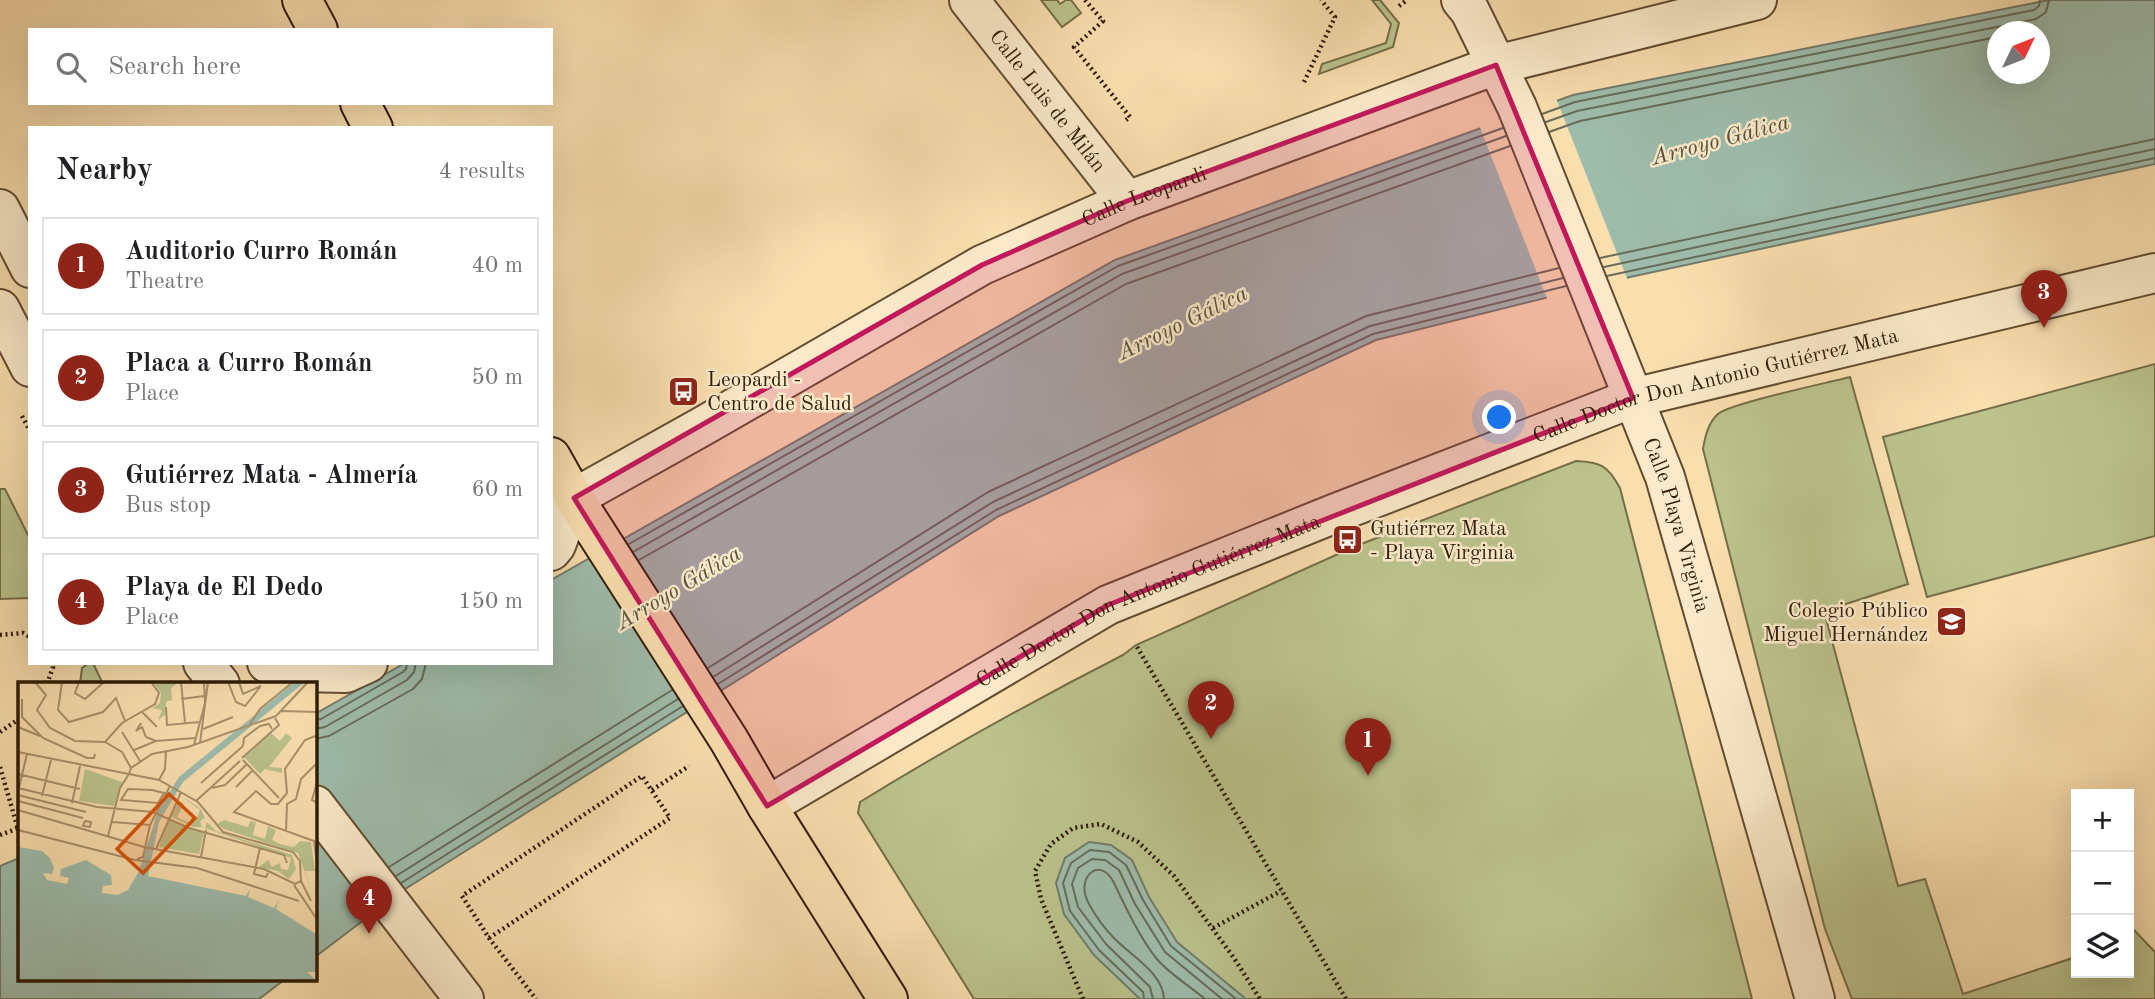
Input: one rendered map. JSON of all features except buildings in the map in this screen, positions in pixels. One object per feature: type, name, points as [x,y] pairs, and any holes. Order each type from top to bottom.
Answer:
[{"type":"main road","points":[[302,0],[317,28]]},
{"type":"main road","points":[[360,105],[372,126]]},
{"type":"main road","points":[[553,461],[888,999]]},
{"type":"street","name":"Calle Luis de Milán","points":[[969,0],[1127,201]]},
{"type":"street","name":"Calle Playa Virginia","points":[[1461,0],[1517,107],[1665,477],[1815,999]]},
{"type":"street","name":"Calle Leopardi","points":[[574,498],[982,265],[1127,201],[1319,130],[1502,78],[1758,0]]},
{"type":"street","points":[[0,209],[28,264]]},
{"type":"street","name":"Calle Doctor Don Antonio Gutiérrez Mata","points":[[767,806],[1108,605],[1633,398],[2155,273]]},
{"type":"street","points":[[0,309],[28,363]]},
{"type":"street","points":[[553,549],[574,498]]},
{"type":"street","points":[[205,665],[218,682]]},
{"type":"street","points":[[275,665],[298,671],[346,673],[364,665]]},
{"type":"street","points":[[317,808],[464,999]]},
{"type":"path","points":[[1083,145],[1130,117],[1074,47],[1103,21],[1085,0]]},
{"type":"path","points":[[1319,130],[1303,83],[1335,17],[1321,0]]},
{"type":"path","points":[[1399,6],[1406,0]]},
{"type":"path","points":[[0,635],[28,636]]},
{"type":"path","points":[[1134,640],[1346,999]]},
{"type":"path","points":[[48,682],[52,665]]},
{"type":"path","points":[[0,732],[18,720]]},
{"type":"path","points":[[0,767],[18,825]]},
{"type":"path","points":[[489,938],[670,818],[642,776],[462,896],[489,938],[536,999]]},
{"type":"path","points":[[652,790],[674,776]]},
{"type":"path","points":[[1083,999],[1041,899],[1035,871],[1051,844],[1073,828],[1101,824],[1138,842],[1174,876],[1213,928],[1260,999]]},
{"type":"path","points":[[0,835],[18,828]]},
{"type":"path","points":[[1213,928],[1281,891]]},
{"type":"highlighted area","points":[[1496,65],[1633,398],[1108,605],[767,806],[574,498],[982,265],[1127,201]]},
{"type":"green space","points":[[1041,0],[1057,0],[1060,4],[1071,0],[1081,13],[1062,27]]},
{"type":"green space","points":[[1372,0],[1380,0],[1399,23],[1393,47],[1319,74],[1322,64],[1386,43],[1391,24]]},
{"type":"green space","points":[[2155,364],[2155,536],[1927,597],[1883,437]]},
{"type":"green space","points":[[1850,377],[1908,584],[1824,611],[1898,886],[1925,879],[1963,994],[2071,959],[2071,978],[2134,978],[2134,930],[2155,952],[2155,999],[1852,999],[1825,929],[1703,449],[1706,435],[1718,414],[1759,399]]},
{"type":"green space","points":[[1576,461],[1603,467],[1620,488],[1752,999],[974,999],[858,813],[860,802],[990,726],[1123,655],[1136,645],[1356,546]]},
{"type":"green space","points":[[0,489],[5,489],[28,535],[28,598],[0,599]]},
{"type":"green space","points":[[94,665],[102,682],[80,682],[82,668]]},
{"type":"water","name":"Arroyo Gálica","points":[[2049,0],[2155,0],[2155,164],[1630,277],[1376,340],[999,516],[402,891],[317,955],[317,713],[401,665],[553,665],[553,579],[1115,260],[1573,95]]},
{"type":"water","points":[[1089,842],[1111,845],[1132,860],[1149,897],[1177,942],[1246,999],[1140,999],[1094,955],[1064,914],[1056,883],[1065,858]]},
{"type":"water","points":[[18,858],[18,982],[281,982],[259,999],[0,999],[0,866]]},
{"type":"pier","points":[[1556,98],[1628,281],[1548,301],[1479,125]]},
{"type":"place","name":"Gutiérrez Mata - Almería","points":[[2044,328]]},
{"type":"place","name":"Leopardi - Centro de Salud","points":[[684,391]]},
{"type":"place","name":"Gutiérrez Mata - Playa Virginia","points":[[1347,540]]},
{"type":"place","name":"Colegio Público Miguel Hernández","points":[[1951,622]]},
{"type":"place","name":"Placa a Curro Román","points":[[1211,739]]},
{"type":"place","name":"Auditorio Curro Román","points":[[1368,776]]},
{"type":"place","name":"Playa de El Dedo","points":[[369,934]]}]
